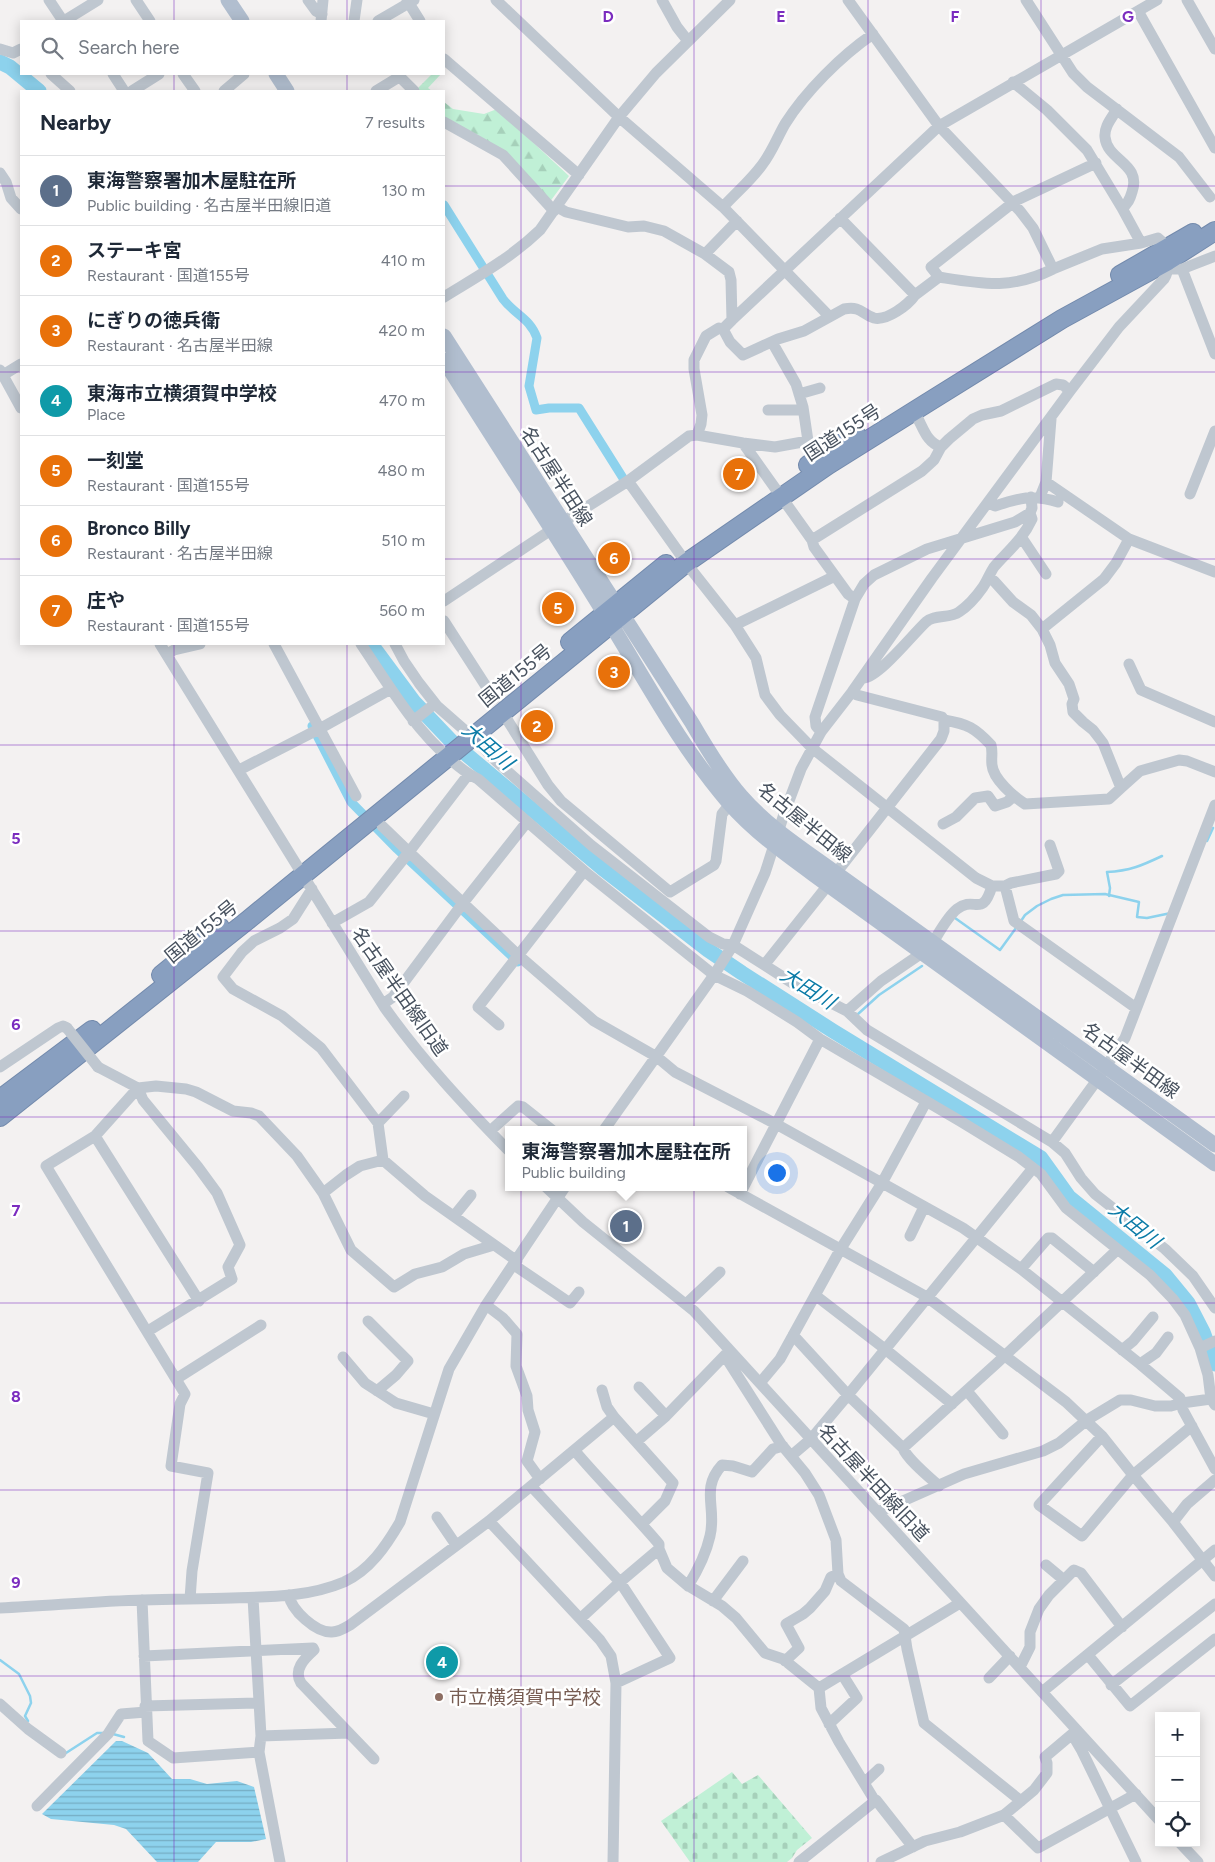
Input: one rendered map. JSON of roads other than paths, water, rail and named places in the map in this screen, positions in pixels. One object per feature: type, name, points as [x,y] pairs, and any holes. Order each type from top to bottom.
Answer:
[{"type":"highway","name":"国道155号","points":[[778,492],[914,412],[1062,319],[1171,261],[1215,221]]},
{"type":"highway","name":"国道155号","points":[[0,1117],[304,876],[467,734],[683,559],[778,492],[829,450],[1171,261],[1215,231]]},
{"type":"highway","name":"国道155号","points":[[0,1099],[115,1012],[304,876]]},
{"type":"main road","points":[[218,0],[230,20]]},
{"type":"main road","points":[[228,0],[241,20]]},
{"type":"main road","points":[[265,75],[273,90]]},
{"type":"main road","points":[[277,75],[286,90]]},
{"type":"main road","name":"名古屋半田線","points":[[445,338],[557,526]]},
{"type":"main road","name":"名古屋半田線","points":[[445,361],[557,526],[614,615],[692,723],[713,761],[776,838]]},
{"type":"main road","name":"名古屋半田線","points":[[614,615],[682,739],[705,773],[730,804],[927,949],[1098,1080],[1215,1164]]},
{"type":"main road","name":"名古屋半田線","points":[[927,949],[1106,1066],[1215,1145]]},
{"type":"street","points":[[49,0],[62,20]]},
{"type":"street","points":[[77,18],[98,0]]},
{"type":"street","points":[[136,0],[149,20]]},
{"type":"street","points":[[308,0],[322,20]]},
{"type":"street","points":[[322,20],[323,0]]},
{"type":"street","points":[[354,20],[356,0]]},
{"type":"street","points":[[496,0],[619,117],[723,207],[829,316]]},
{"type":"street","points":[[662,0],[677,27],[688,40]]},
{"type":"street","points":[[445,295],[503,261],[540,230],[619,117],[688,40],[730,0]]},
{"type":"street","points":[[848,0],[939,126],[1013,203],[1033,228],[1053,269]]},
{"type":"street","points":[[1026,0],[1073,73],[1087,87],[1179,157],[1210,198]]},
{"type":"street","points":[[697,434],[702,415],[694,360],[706,336],[719,328],[723,329],[939,126],[1157,0]]},
{"type":"street","points":[[1187,0],[1215,49]]},
{"type":"street","points":[[380,20],[410,1],[420,20]]},
{"type":"street","points":[[1138,11],[1215,148]]},
{"type":"street","points":[[723,207],[761,167],[784,125],[802,98],[858,44],[873,34]]},
{"type":"street","points":[[0,50],[13,54],[20,50]]},
{"type":"street","points":[[445,60],[579,174]]},
{"type":"street","points":[[52,75],[69,90]]},
{"type":"street","points":[[114,75],[123,90]]},
{"type":"street","points":[[134,90],[157,75]]},
{"type":"street","points":[[184,75],[193,90]]},
{"type":"street","points":[[225,90],[243,75]]},
{"type":"street","points":[[377,90],[398,75],[413,90]]},
{"type":"street","points":[[1013,82],[1047,110],[1087,150],[1141,243]]},
{"type":"street","points":[[1117,109],[1106,128],[1105,140],[1109,149],[1130,169],[1134,179],[1133,190],[1128,203],[1122,208]]},
{"type":"street","points":[[445,123],[503,155],[555,209],[628,227],[644,226],[664,231],[705,254],[728,272],[731,280],[732,320]]},
{"type":"street","points":[[1096,163],[1013,203],[931,268],[939,277],[971,283],[997,284],[1017,282],[1102,249],[1141,243],[1158,238],[1161,240],[1215,354]]},
{"type":"street","points":[[0,173],[6,182],[12,198],[20,208]]},
{"type":"street","points":[[840,218],[915,295]]},
{"type":"street","points":[[705,254],[737,222]]},
{"type":"street","points":[[1171,261],[1215,256]]},
{"type":"street","points":[[609,1126],[716,973],[730,949],[752,905],[796,782],[821,732],[1070,391],[1119,327],[1164,279],[1171,261]]},
{"type":"street","points":[[723,329],[730,342],[743,355],[804,331],[838,311],[851,308],[863,310],[870,316],[879,318],[899,310],[939,277]]},
{"type":"street","points":[[772,342],[796,384],[808,441]]},
{"type":"street","points":[[20,364],[1,373],[20,406]]},
{"type":"street","points":[[812,540],[922,471],[934,460],[941,447],[972,419],[1001,411],[1056,384],[1063,385],[1070,391]]},
{"type":"street","points":[[799,394],[820,388]]},
{"type":"street","points":[[768,410],[802,410]]},
{"type":"street","points":[[914,412],[927,438],[934,445],[941,447]]},
{"type":"street","points":[[821,732],[816,726],[815,717],[854,600],[864,584],[874,575],[928,548],[1015,522],[1030,513],[1036,497],[1046,482],[1051,417]]},
{"type":"street","points":[[960,418],[972,419]]},
{"type":"street","points":[[1190,494],[1215,431]]},
{"type":"street","points":[[445,600],[628,481],[690,436],[697,434],[743,444],[775,447],[808,441],[829,450]]},
{"type":"street","points":[[743,444],[812,540],[814,547],[854,600]]},
{"type":"street","points":[[628,481],[683,559],[734,625],[756,658],[763,688],[771,705],[812,748],[976,878],[992,886],[1005,886],[1010,883],[1056,874],[1059,871],[1058,866],[1050,845]]},
{"type":"street","points":[[1046,482],[1129,539],[1215,572]]},
{"type":"street","points":[[988,503],[995,506],[1014,500],[1036,497],[1058,502]]},
{"type":"street","points":[[862,677],[868,678],[886,664],[928,620],[956,614],[968,604],[1010,548],[1022,538],[1032,519],[1030,513]]},
{"type":"street","points":[[1022,538],[1046,574]]},
{"type":"street","points":[[1042,628],[1104,579],[1116,563],[1129,539]]},
{"type":"street","points":[[734,625],[835,576]]},
{"type":"street","points":[[989,577],[1013,602],[1032,615],[1042,628],[1050,645],[1055,663],[1069,684],[1074,699],[1072,704],[1074,712],[1093,730],[1103,743],[1120,788]]},
{"type":"street","points":[[445,623],[491,694]]},
{"type":"street","name":"名古屋半田線旧道","points":[[161,645],[332,923],[407,1039],[430,1067],[505,1147]]},
{"type":"street","points":[[166,654],[174,650],[196,645]]},
{"type":"street","points":[[275,645],[356,796]]},
{"type":"street","points":[[362,645],[414,720],[445,755],[468,774],[478,779],[584,871],[716,973],[820,1039],[1019,1157],[1040,1174],[1066,1208],[1117,1250],[1150,1274],[1185,1315],[1200,1348],[1208,1374],[1213,1402],[1155,1406],[1131,1400],[1120,1400],[1087,1420],[1059,1443],[1043,1451],[964,1474],[878,1512]]},
{"type":"street","points":[[396,645],[419,683],[437,706],[591,845],[709,937],[730,949],[765,964],[794,984],[847,1011],[867,1030],[1052,1142],[1066,1154],[1081,1178],[1096,1194],[1194,1276],[1215,1308]]},
{"type":"street","points":[[1128,664],[1141,690],[1215,722]]},
{"type":"street","points":[[239,770],[391,689]]},
{"type":"street","points":[[852,692],[975,728],[992,745],[993,770],[1014,796],[1025,804],[1109,799],[1140,772],[1179,760],[1187,761],[1215,772]]},
{"type":"street","points":[[414,720],[432,706]]},
{"type":"street","points":[[508,720],[548,785],[561,801],[670,892],[714,865],[722,814],[730,804]]},
{"type":"street","points":[[765,964],[941,739],[944,731],[944,720]]},
{"type":"street","points":[[332,923],[370,902],[468,774]]},
{"type":"street","points":[[943,824],[956,816],[975,798],[988,796],[995,806],[1007,802],[1014,796]]},
{"type":"street","points":[[1052,1142],[1098,1080],[1125,1038],[1212,823],[1215,805]]},
{"type":"street","points":[[383,1004],[393,997],[527,822]]},
{"type":"street","points":[[382,826],[518,955],[594,1021],[656,1057],[675,1072],[776,1124],[978,1237],[1021,1269],[1180,1398],[1182,1410],[1215,1469]]},
{"type":"street","points":[[499,1026],[478,1007],[584,871]]},
{"type":"street","points":[[304,876],[293,919],[254,941],[242,952],[222,977],[234,989],[282,1016],[321,1048],[378,1123],[383,1160],[425,1196],[494,1245],[570,1303],[579,1292]]},
{"type":"street","points":[[847,1011],[881,981],[927,949],[956,910],[966,905],[984,904],[988,899],[992,886]]},
{"type":"street","points":[[1005,886],[1014,921],[1136,1008]]},
{"type":"street","points":[[0,1067],[63,1026],[67,1028],[98,1067],[138,1088],[156,1086],[186,1089],[196,1092],[233,1111],[259,1116],[297,1156],[323,1193],[351,1250],[394,1286],[415,1274],[442,1267],[464,1254],[494,1245]]},
{"type":"street","points":[[747,1180],[820,1039]]},
{"type":"street","points":[[138,1088],[95,1136],[46,1166],[185,1394],[180,1404],[171,1466],[208,1473],[192,1571],[190,1599]]},
{"type":"street","points":[[138,1088],[144,1100],[217,1193],[240,1245],[228,1266],[232,1279],[148,1331]]},
{"type":"street","points":[[378,1123],[404,1096]]},
{"type":"street","points":[[760,1383],[780,1359],[840,1250],[882,1183],[926,1102]]},
{"type":"street","points":[[490,1131],[518,1106],[523,1107],[547,1126]]},
{"type":"street","points":[[95,1136],[198,1301]]},
{"type":"street","points":[[323,1193],[360,1166],[383,1160]]},
{"type":"street","points":[[791,1456],[811,1439],[848,1395],[1033,1168]]},
{"type":"street","name":"名古屋半田線旧道","points":[[550,1191],[583,1222],[686,1304],[727,1353],[760,1383],[1020,1667],[1075,1732],[1155,1815]]},
{"type":"street","points":[[0,1608],[142,1600],[253,1598],[290,1595],[317,1591],[345,1581],[360,1572],[375,1559],[390,1541],[400,1522],[449,1369],[486,1305],[516,1263],[562,1191]]},
{"type":"street","points":[[735,1191],[927,1297],[1066,1402],[1102,1436],[1215,1576]]},
{"type":"street","points":[[454,1216],[471,1196]]},
{"type":"street","points":[[910,1236],[924,1207]]},
{"type":"street","points":[[1021,1269],[1048,1238],[1052,1238],[1094,1272]]},
{"type":"street","points":[[903,1448],[1005,1356],[1117,1250]]},
{"type":"street","points":[[686,1304],[720,1272]]},
{"type":"street","points":[[815,1295],[952,1404]]},
{"type":"street","points":[[486,1305],[503,1318],[517,1334],[516,1366],[527,1396],[528,1410],[535,1432],[527,1461],[536,1483],[620,1582],[670,1658],[616,1683]]},
{"type":"street","points":[[1122,1350],[1133,1341],[1153,1317]]},
{"type":"street","points":[[368,1320],[408,1361],[396,1375],[377,1391]]},
{"type":"street","points":[[176,1378],[261,1325]]},
{"type":"street","points":[[793,1335],[848,1395],[903,1448],[904,1453],[938,1486]]},
{"type":"street","points":[[1140,1364],[1156,1353],[1168,1337]]},
{"type":"street","points":[[1200,1348],[1215,1341]]},
{"type":"street","points":[[637,1441],[666,1416],[727,1353],[783,1446],[805,1473],[819,1495],[836,1540],[838,1574],[842,1581],[904,1630],[924,1723],[1021,1802]]},
{"type":"street","points":[[343,1357],[365,1383],[396,1403],[434,1414]]},
{"type":"street","points":[[639,1387],[666,1416]]},
{"type":"street","points":[[602,1390],[607,1407],[614,1417],[673,1483],[665,1501],[642,1524]]},
{"type":"street","points":[[967,1391],[1003,1434]]},
{"type":"street","points":[[290,1595],[290,1601],[313,1626],[325,1631],[338,1631],[350,1625],[489,1521],[614,1417]]},
{"type":"street","points":[[1102,1436],[1039,1505],[1082,1536],[1133,1475],[1192,1426]]},
{"type":"street","points":[[688,1586],[700,1566],[711,1534],[712,1510],[709,1488],[717,1471],[722,1465],[733,1466],[752,1472],[773,1449],[783,1446]]},
{"type":"street","points":[[575,1451],[601,1483],[659,1544],[659,1549],[667,1568],[688,1586],[736,1618],[765,1653],[785,1661],[819,1688],[821,1708],[875,1801],[799,1862]]},
{"type":"street","points":[[1173,1522],[1187,1504],[1215,1480]]},
{"type":"street","points":[[437,1517],[456,1544]]},
{"type":"street","points":[[489,1521],[581,1618],[611,1656],[616,1683],[614,1862]]},
{"type":"street","points":[[581,1618],[659,1549]]},
{"type":"street","points":[[1042,1692],[1215,1550]]},
{"type":"street","points":[[713,1601],[743,1560]]},
{"type":"street","points":[[1046,1565],[1064,1580]]},
{"type":"street","points":[[1020,1667],[1030,1646],[1030,1632],[1039,1609],[1049,1595],[1074,1570],[1081,1573],[1122,1626]]},
{"type":"street","points":[[785,1661],[798,1648],[786,1624],[804,1614],[824,1591],[831,1577],[838,1574]]},
{"type":"street","points":[[253,1598],[261,1736],[260,1752],[280,1862]]},
{"type":"street","points":[[142,1600],[148,1742],[173,1758],[260,1752]]},
{"type":"street","points":[[819,1688],[960,1603]]},
{"type":"street","points":[[1111,1685],[1215,1604]]},
{"type":"street","points":[[1088,1654],[1111,1685],[1130,1706],[1215,1639]]},
{"type":"street","points":[[144,1656],[313,1648],[314,1650],[304,1659],[299,1669],[298,1679],[374,1759]]},
{"type":"street","points":[[989,1678],[1010,1656]]},
{"type":"street","points":[[829,1724],[858,1698],[842,1674]]},
{"type":"street","points":[[37,1806],[108,1734],[121,1714],[146,1709],[259,1702]]},
{"type":"street","points":[[0,1704],[61,1753]]},
{"type":"street","points":[[881,1862],[925,1841],[960,1832],[1004,1815],[1034,1790],[1048,1773],[1045,1757],[1075,1732],[1136,1862]]},
{"type":"street","points":[[261,1736],[349,1733]]},
{"type":"street","points":[[864,1783],[879,1769]]},
{"type":"street","points":[[1004,1815],[1038,1848],[1136,1794]]},
{"type":"street","points":[[876,1800],[913,1847]]},
{"type":"street","points":[[1184,1847],[1198,1862]]},
{"type":"water","points":[[116,1741],[122,1741],[148,1753],[172,1779],[190,1779],[207,1784],[237,1781],[254,1787],[266,1839],[251,1842],[216,1842],[198,1862],[157,1862],[126,1829],[114,1825],[51,1819],[42,1814]]},
{"type":"waterway","name":"大田川","points":[[0,62],[10,67],[38,90]]},
{"type":"waterway","points":[[445,207],[503,299],[534,331],[537,338],[529,386],[536,410],[579,408],[623,478]]},
{"type":"waterway","name":"大田川","points":[[372,645],[414,702],[454,744],[602,868],[708,950],[833,1031],[1041,1158],[1069,1197],[1165,1275],[1188,1303],[1203,1332],[1215,1364]]},
{"type":"waterway","points":[[312,726],[351,802],[397,849],[518,962]]},
{"type":"waterway","points":[[1207,841],[1213,828]]},
{"type":"waterway","points":[[1109,896],[1110,888],[1107,872],[1136,867],[1162,856]]},
{"type":"waterway","points":[[1021,921],[1025,915],[1037,906],[1063,895],[1105,894],[1139,902],[1137,917],[1147,918],[1171,913]]},
{"type":"waterway","points":[[955,918],[1000,950],[1016,928]]},
{"type":"waterway","points":[[858,1014],[879,995],[922,966]]},
{"type":"waterway","points":[[0,1660],[19,1674],[30,1696],[31,1703],[25,1716],[28,1721]]},
{"type":"waterway","points":[[65,1752],[97,1733],[105,1733]]},
{"type":"waterway","points":[[113,1734],[124,1737]]},
{"type":"tunnel","points":[[491,694],[506,718]]},
{"type":"place","name":"庄や","points":[[739,474]]},
{"type":"place","name":"Bronco Billy","points":[[614,558]]},
{"type":"place","name":"一刻堂","points":[[558,608]]},
{"type":"place","name":"にぎりの徳兵衛","points":[[614,672]]},
{"type":"place","name":"ステーキ宮","points":[[537,726]]},
{"type":"place","name":"東海警察署加木屋駐在所","points":[[626,1226]]},
{"type":"place","name":"東海市立横須賀中学校","points":[[442,1662]]},
{"type":"place","name":"市立横須賀中学校","points":[[439,1697]]}]
